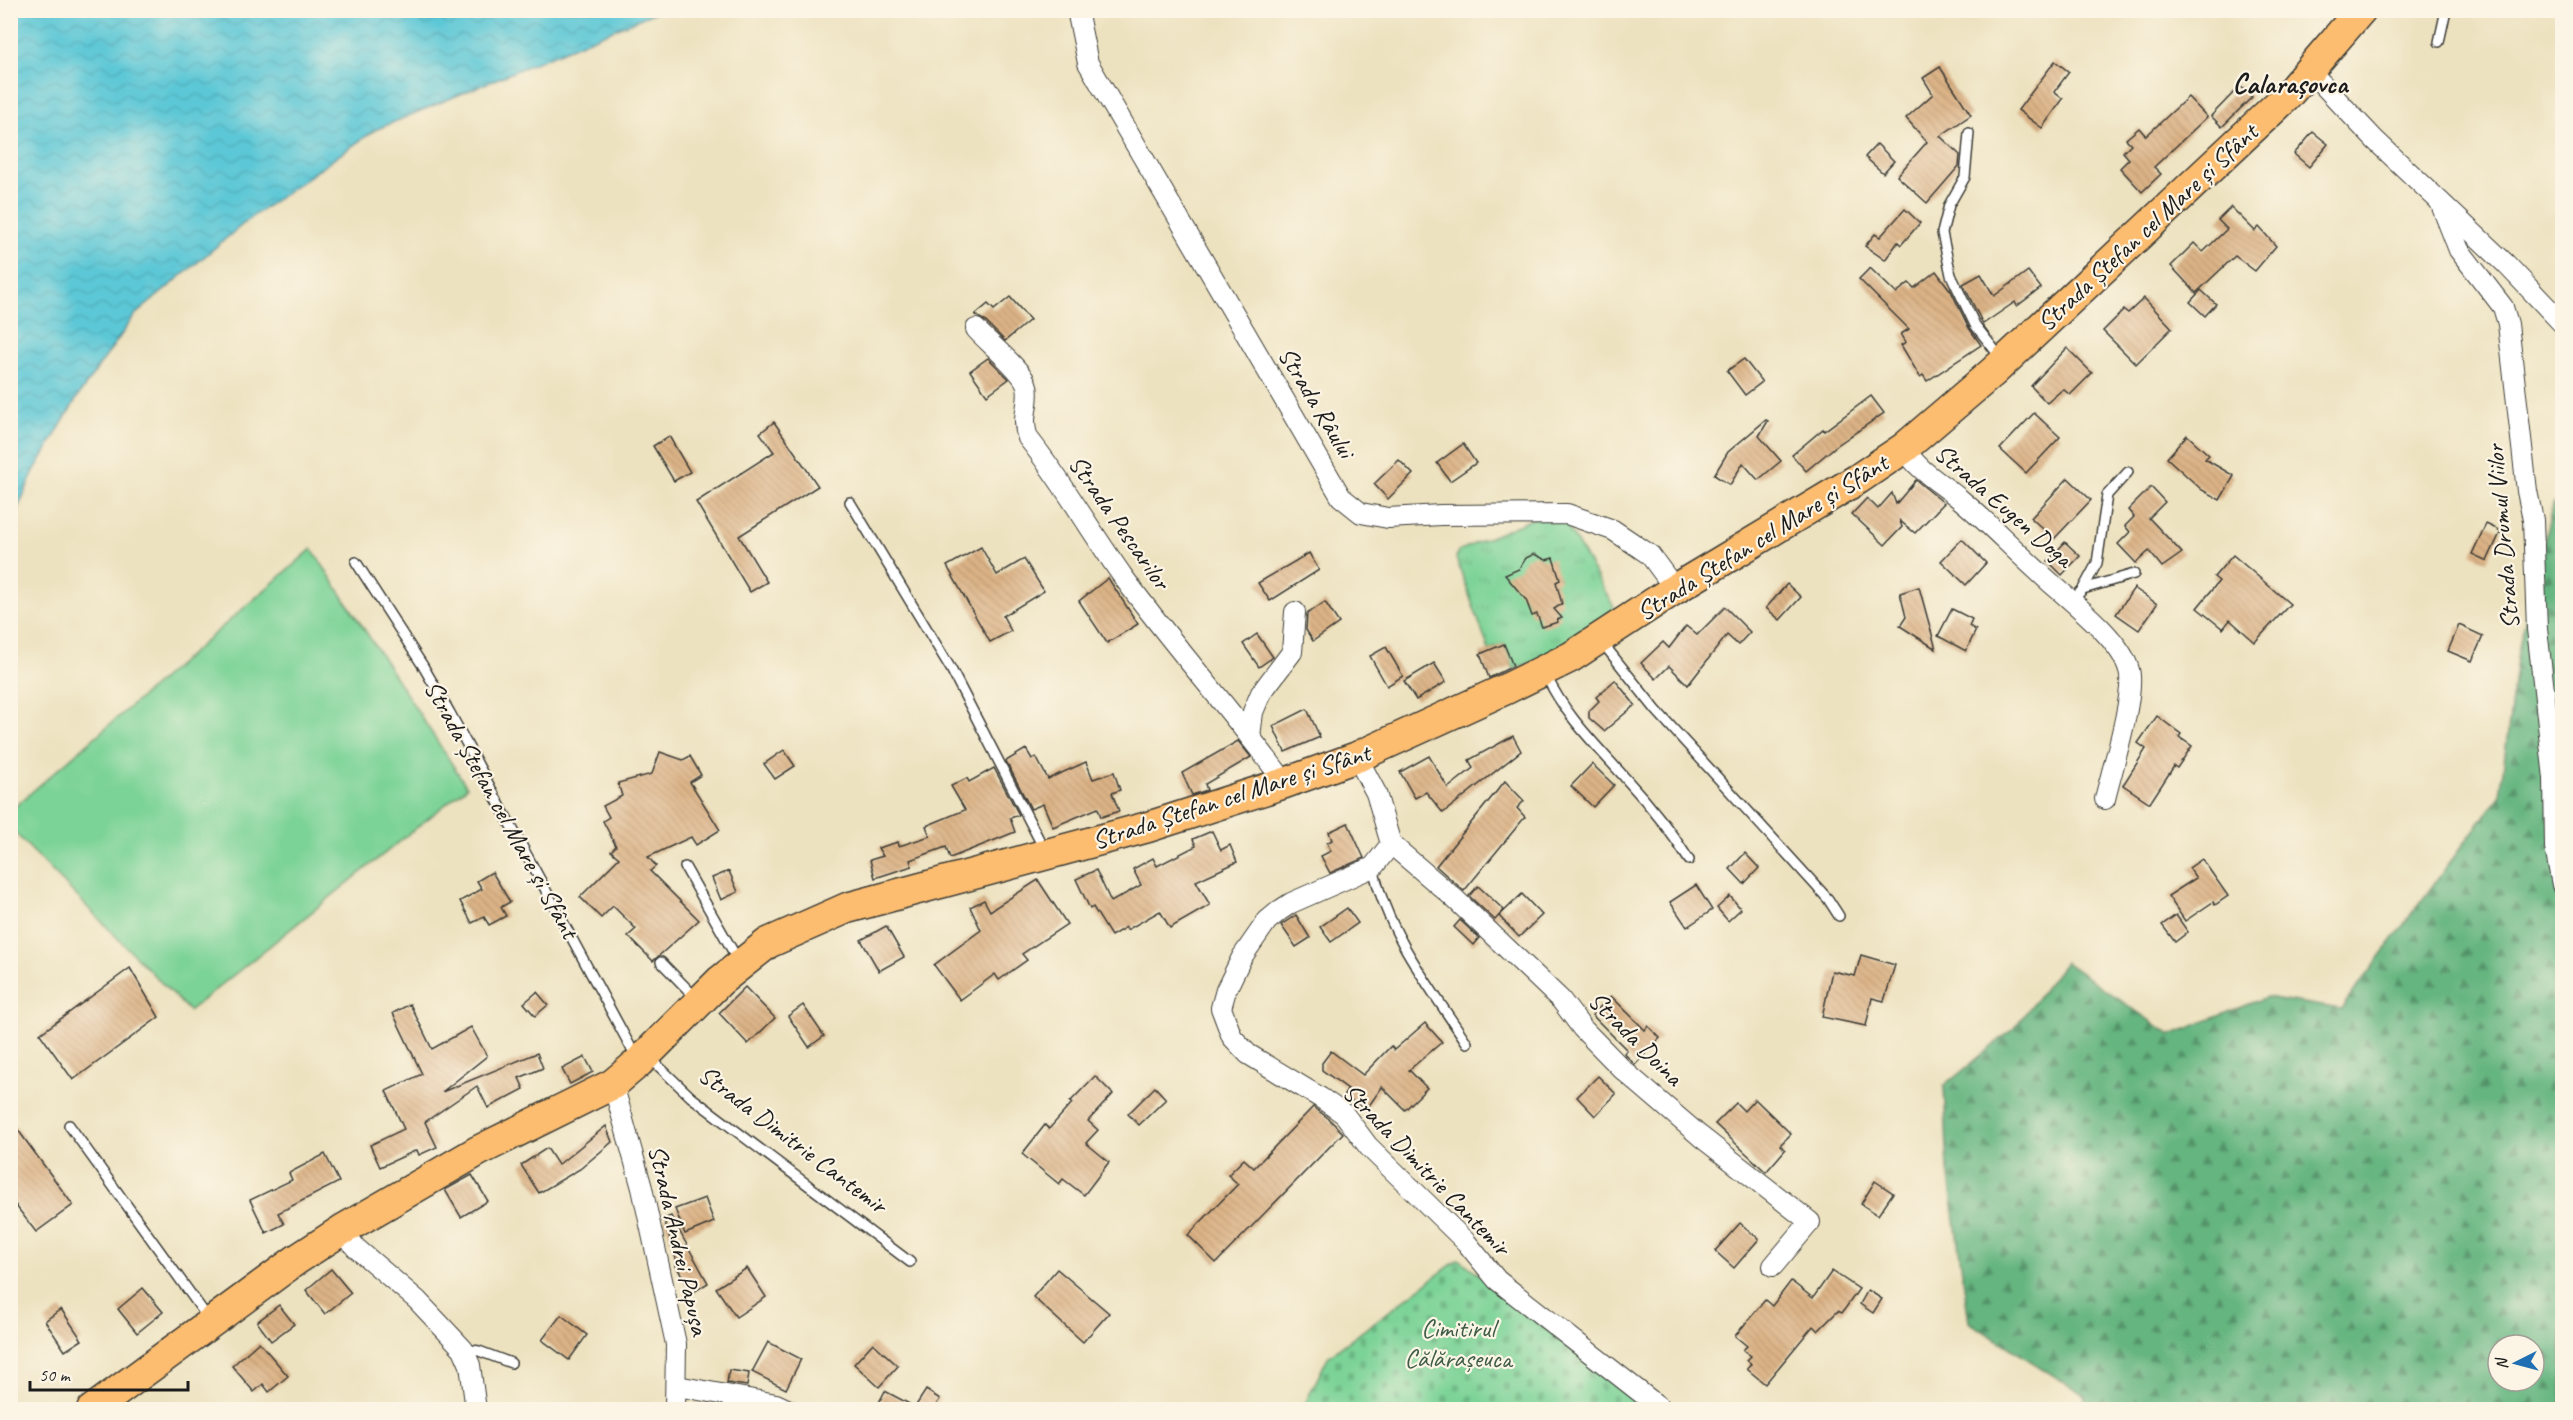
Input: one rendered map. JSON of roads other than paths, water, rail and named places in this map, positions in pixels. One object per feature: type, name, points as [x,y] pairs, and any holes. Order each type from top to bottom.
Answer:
[{"type":"main road","name":"Strada Ștefan cel Mare și Sfânt","points":[[92,1410],[296,1260],[342,1230],[478,1151],[613,1084],[643,1058],[699,1001],[768,943],[847,908],[1148,827],[1357,757],[1544,670],[1599,639],[1675,589],[1858,479],[1904,448],[2004,362],[2286,97],[2361,10]]},
{"type":"street","name":"Strada Râului","points":[[1077,10],[1088,63],[1341,497],[1350,506],[1372,517],[1388,518],[1453,514],[1567,514],[1613,530],[1650,555],[1675,589]]},
{"type":"street","name":"Strada Drumul Viilor","points":[[2309,70],[2374,140],[2506,264],[2562,323]]},
{"type":"street","name":"Strada Drumul Viilor","points":[[2439,202],[2459,250],[2503,307],[2508,324],[2527,491],[2533,520],[2537,629],[2554,778],[2555,848],[2562,885]]},
{"type":"street","name":"Strada Pescarilor","points":[[976,330],[1020,374],[1027,386],[1023,417],[1028,438],[1166,634],[1285,783]]},
{"type":"street","name":"Strada Eugen Doga","points":[[1904,448],[1918,466],[1999,533],[2042,575],[2078,594],[2125,660],[2130,671],[2127,710],[2104,800]]},
{"type":"street","points":[[1250,737],[1252,712],[1261,693],[1292,652],[1294,612]]},
{"type":"street","points":[[1357,757],[1376,793],[1391,844]]},
{"type":"street","name":"Strada Dimitrie Cantemir","points":[[1391,844],[1373,867],[1291,903],[1267,921],[1242,957],[1223,998],[1221,1008],[1232,1037],[1248,1054],[1344,1114],[1368,1146],[1466,1242],[1497,1280],[1663,1410]]},
{"type":"street","name":"Strada Doina","points":[[1391,844],[1454,898],[1561,1000],[1582,1028],[1623,1070],[1700,1136],[1810,1222],[1773,1266]]},
{"type":"street","name":"Strada Andrei Papușa","points":[[613,1084],[642,1188],[676,1344],[675,1410]]},
{"type":"street","points":[[342,1230],[357,1248],[417,1300],[463,1349],[470,1365],[476,1410]]},
{"type":"street","points":[[677,1386],[766,1402],[789,1410]]},
{"type":"lane","points":[[2439,42],[2446,10]]},
{"type":"lane","points":[[1969,133],[1965,177],[1949,205],[1942,233],[1951,276],[1975,325],[2004,362]]},
{"type":"lane","name":"Strada Eugen Doga","points":[[2078,594],[2097,563],[2107,495],[2128,472]]},
{"type":"lane","points":[[850,502],[951,669],[1047,856]]},
{"type":"lane","name":"Strada Ștefan cel Mare și Sfânt","points":[[356,562],[439,694],[643,1058]]},
{"type":"lane","name":"Strada Eugen Doga","points":[[2078,594],[2134,574]]},
{"type":"lane","points":[[1599,639],[1656,710],[1828,899],[1839,916]]},
{"type":"lane","points":[[1544,670],[1554,692],[1582,731],[1629,781],[1672,833],[1689,860]]},
{"type":"lane","points":[[685,867],[741,964]]},
{"type":"lane","points":[[1373,867],[1379,895],[1391,925],[1467,1043]]},
{"type":"lane","points":[[661,962],[699,1001]]},
{"type":"lane","name":"Strada Dimitrie Cantemir","points":[[643,1058],[691,1097],[910,1262]]},
{"type":"lane","points":[[69,1125],[211,1323]]},
{"type":"lane","points":[[463,1349],[479,1351],[511,1363]]},
{"type":"water","points":[[11,10],[658,11],[375,130],[249,219],[135,315],[78,396],[34,471],[11,524]]},
{"type":"district","name":"Calarașovca","points":[[2290,83]]},
{"type":"park label","name":"Cimitirul Călărașeuca","points":[[1458,1343]]}]
